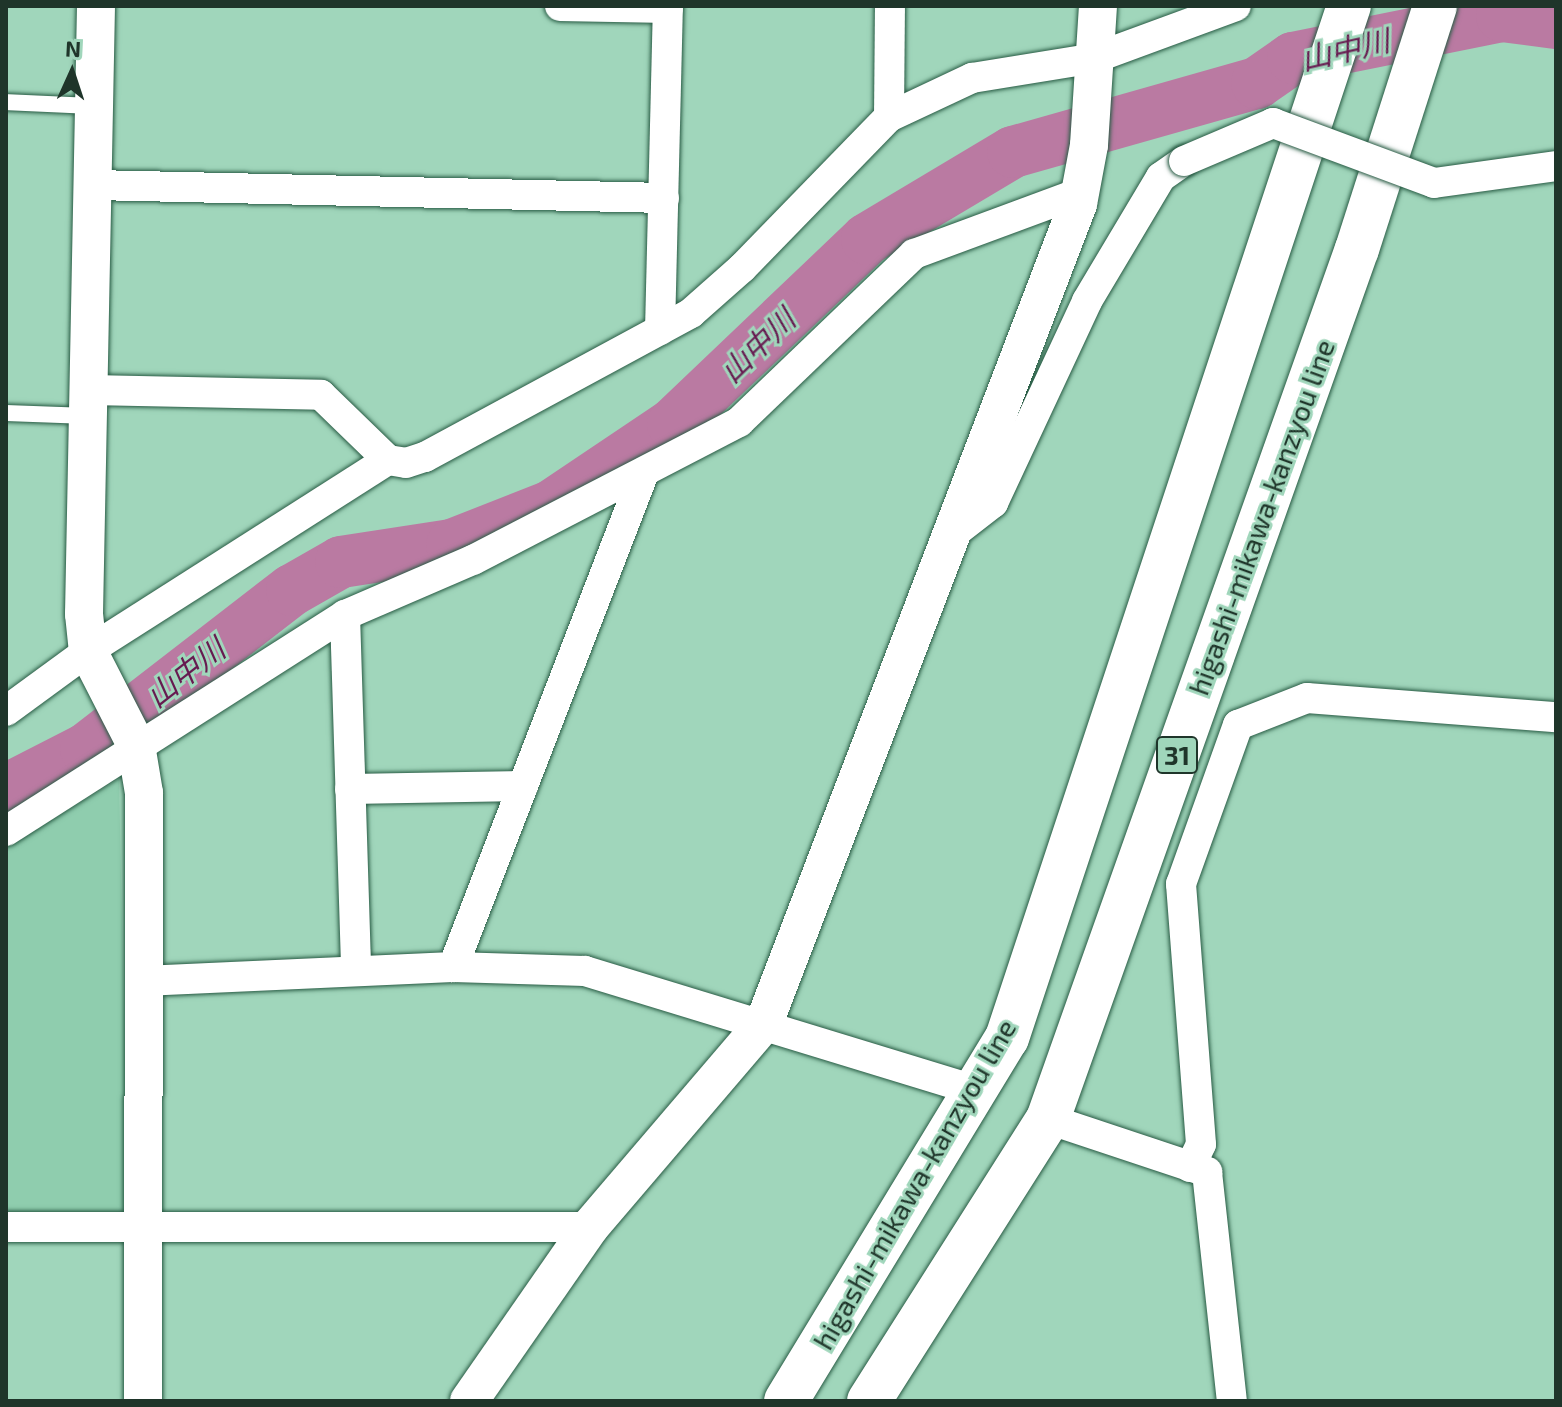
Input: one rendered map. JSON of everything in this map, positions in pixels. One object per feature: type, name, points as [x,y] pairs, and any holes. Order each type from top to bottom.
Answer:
[{"type":"main road","name":"higashi-mikawa-kanzyou line","points":[[786,1401],[1007,1038],[1349,6]]},
{"type":"main road","name":"higashi-mikawa-kanzyou line","points":[[869,1401],[1048,1119],[1415,75],[1435,6]]},
{"type":"street","points":[[96,6],[89,403],[92,660],[133,740],[144,793],[143,1401]]},
{"type":"street","points":[[560,6],[668,7],[660,330]]},
{"type":"street","points":[[889,117],[890,6]]},
{"type":"street","points":[[469,1401],[590,1227],[764,1023],[953,534],[1079,193],[1089,145],[1098,6]]},
{"type":"street","points":[[89,403],[321,395],[388,460],[406,463],[425,457],[691,313],[742,268],[889,117],[972,78],[1094,66],[1236,6]]},
{"type":"street","points":[[953,534],[993,503],[1087,301],[1161,177],[1184,161],[1273,123],[1434,183],[1556,166]]},
{"type":"street","points":[[93,185],[664,198]]},
{"type":"street","points":[[6,831],[133,740],[345,615],[473,560],[643,475],[739,422],[914,254],[1079,193]]},
{"type":"street","points":[[6,711],[92,660],[388,460]]},
{"type":"street","points":[[453,967],[643,475]]},
{"type":"street","points":[[345,615],[356,971]]},
{"type":"street","points":[[1190,1167],[1201,1144],[1181,884],[1238,725],[1307,698],[1556,717]]},
{"type":"street","points":[[350,789],[523,786]]},
{"type":"street","points":[[143,981],[453,967],[585,971],[764,1023],[975,1090]]},
{"type":"street","points":[[1048,1119],[1207,1172],[1232,1401]]},
{"type":"street","points":[[6,1227],[590,1227]]},
{"type":"lane","points":[[6,102],[95,106]]},
{"type":"lane","points":[[6,413],[89,403]]},
{"type":"shaded area","points":[[119,779],[128,1214],[6,1213],[6,848]]},
{"type":"waterway","points":[[1482,20],[1483,6]]},
{"type":"waterway","name":"山中川","points":[[6,790],[86,749],[292,590],[341,562],[452,545],[551,506],[673,424],[867,239],[1013,152],[1257,83],[1293,58],[1502,16],[1556,23]]}]
